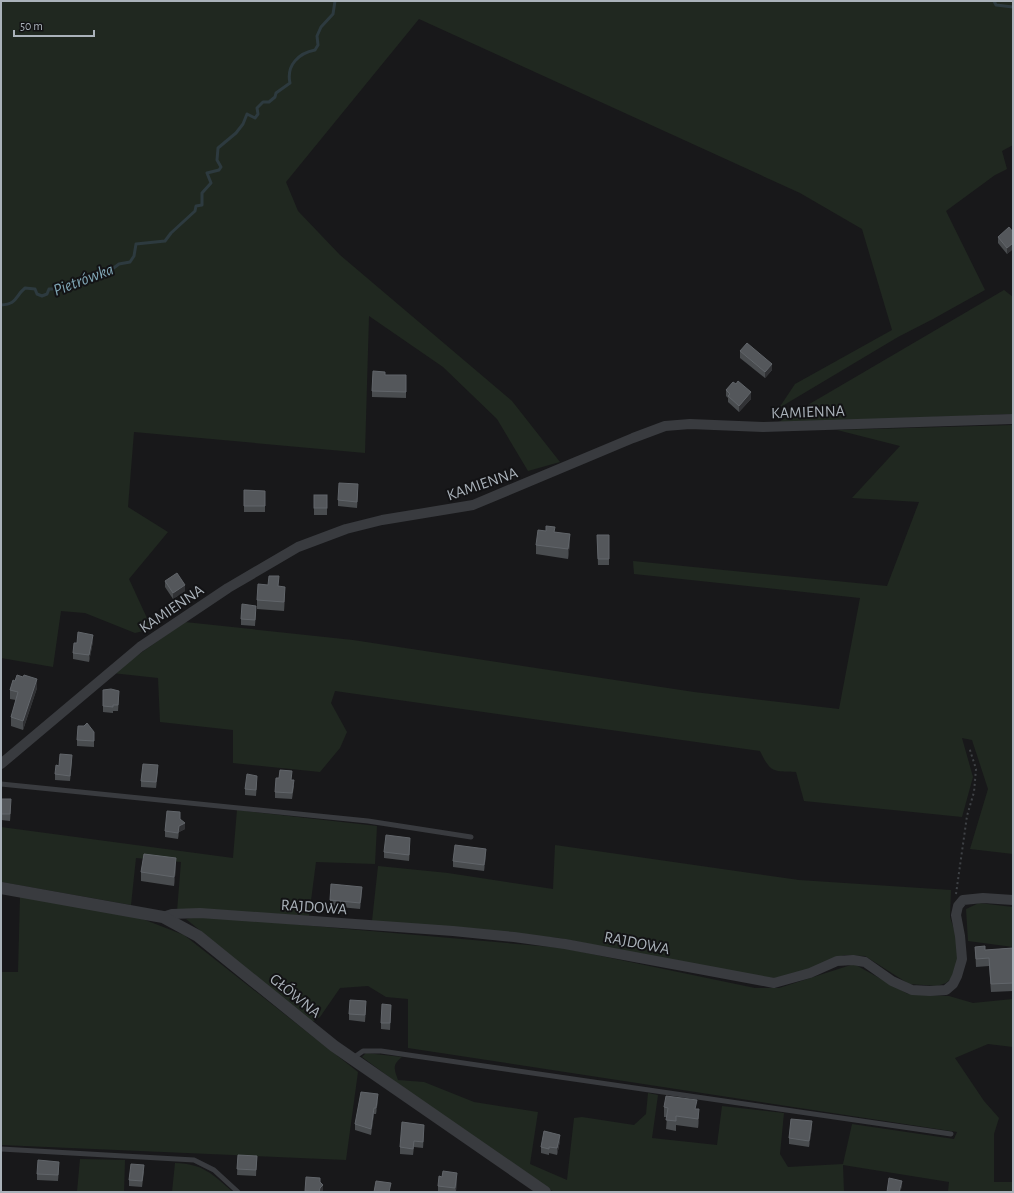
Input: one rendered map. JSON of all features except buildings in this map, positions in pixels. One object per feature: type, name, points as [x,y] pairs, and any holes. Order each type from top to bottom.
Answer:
[{"type":"street","name":"KAMIENNA","points":[[1,764],[140,647],[228,588],[298,547],[346,528],[382,520],[473,505],[665,426],[690,424],[763,427],[1013,419]]},
{"type":"street","name":"GŁÓWNA","points":[[1,888],[163,917],[198,936],[307,1026],[545,1192]]},
{"type":"street","points":[[958,906],[963,900],[972,898],[1013,900]]},
{"type":"street","name":"RAJDOWA","points":[[163,917],[172,914],[200,913],[445,930],[514,937],[565,944],[774,983],[810,974],[837,961],[853,960],[865,962],[892,981],[912,990],[930,991],[946,990],[953,984],[957,976],[962,959],[956,915],[958,906]]},
{"type":"lane","points":[[1,784],[368,821],[471,837]]},
{"type":"lane","points":[[353,1058],[363,1051],[381,1051],[951,1134]]},
{"type":"lane","points":[[1,1149],[194,1160],[214,1170],[238,1192]]},
{"type":"path","points":[[958,906],[955,899],[967,816],[974,792],[976,770],[969,747]]},
{"type":"shaded area","points":[[1,1],[1013,1],[1013,145],[1002,151],[1007,169],[995,175],[946,211],[985,290],[898,337],[779,408],[795,384],[892,330],[862,229],[800,193],[419,19],[286,182],[298,211],[340,255],[512,401],[560,462],[528,471],[497,419],[443,367],[369,316],[365,453],[134,432],[128,507],[168,532],[129,579],[152,629],[135,633],[85,613],[61,611],[53,667],[1,658]]},
{"type":"shaded area","points":[[1004,290],[1013,297],[1013,414],[777,423]]},
{"type":"shaded area","points":[[1013,425],[1013,854],[970,849],[988,789],[972,740],[962,738],[973,777],[962,817],[804,801],[796,772],[777,771],[773,769],[767,763],[760,751],[335,691],[331,703],[347,732],[340,748],[320,772],[233,763],[233,730],[160,722],[158,678],[112,673],[185,622],[353,640],[694,692],[839,709],[860,598],[634,574],[633,561],[887,586],[919,502],[852,498],[900,446],[837,430]]},
{"type":"shaded area","points":[[237,810],[377,826],[375,864],[316,862],[309,916],[201,909],[177,911],[181,862],[136,858],[131,905],[1,882],[1,827],[233,858]]},
{"type":"shaded area","points":[[555,845],[799,880],[951,890],[950,917],[958,942],[959,959],[955,975],[946,983],[937,986],[909,984],[865,956],[844,955],[802,972],[776,978],[756,977],[559,938],[372,921],[378,866],[448,873],[553,889]]},
{"type":"shaded area","points":[[20,896],[140,918],[184,935],[358,1072],[346,1160],[1,1145],[1,972],[18,972]]},
{"type":"shaded area","points":[[979,903],[1013,907],[1013,947],[968,941],[966,909]]},
{"type":"shaded area","points":[[200,916],[563,948],[755,988],[779,988],[854,964],[908,994],[949,996],[973,1003],[1013,999],[1013,1047],[988,1044],[955,1058],[984,1101],[999,1118],[994,1134],[994,1182],[1013,1182],[1013,1192],[948,1192],[949,1182],[843,1165],[844,1192],[554,1192],[442,1116],[362,1057],[366,1053],[402,1057],[395,1065],[398,1080],[424,1082],[474,1102],[538,1112],[530,1164],[567,1180],[574,1118],[582,1117],[634,1125],[646,1114],[648,1093],[658,1095],[652,1138],[717,1145],[722,1106],[784,1113],[780,1154],[788,1167],[843,1164],[852,1124],[954,1139],[957,1132],[408,1048],[408,999],[386,997],[368,986],[340,988],[320,1017],[312,1022],[186,919]]},
{"type":"shaded area","points":[[80,1159],[125,1160],[124,1192],[77,1192]]},
{"type":"shaded area","points":[[175,1163],[193,1165],[207,1171],[233,1192],[172,1192]]},
{"type":"waterway","name":"Pietrówka","points":[[1,305],[13,302],[25,288],[35,289],[37,294],[42,296],[47,294],[49,289],[74,286],[79,284],[84,276],[107,273],[119,264],[130,262],[134,256],[136,244],[165,241],[171,233],[195,211],[196,206],[202,205],[202,193],[211,183],[207,173],[219,170],[221,167],[217,160],[218,148],[236,133],[243,124],[247,114],[255,118],[258,114],[257,108],[263,102],[269,102],[275,97],[276,93],[290,83],[290,71],[295,61],[304,54],[315,50],[318,45],[317,36],[321,27],[333,14],[335,1]]},
{"type":"waterway","name":"Pietrówka","points":[[994,1],[996,5],[1013,7]]}]
